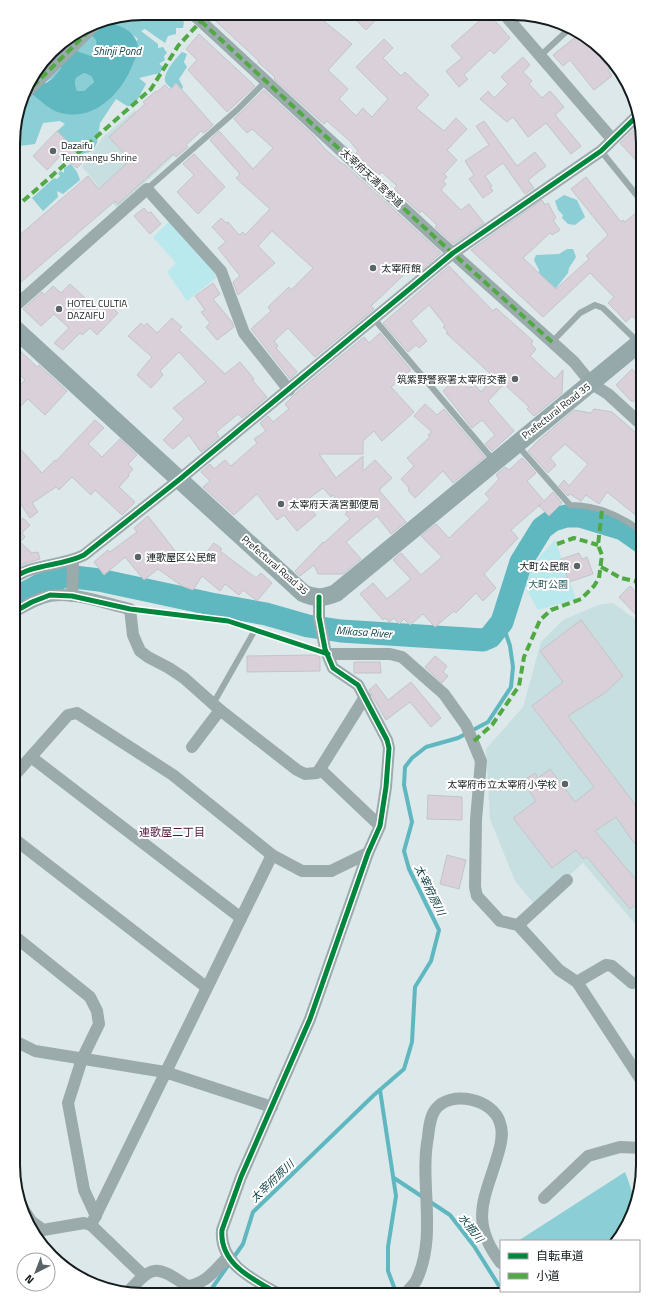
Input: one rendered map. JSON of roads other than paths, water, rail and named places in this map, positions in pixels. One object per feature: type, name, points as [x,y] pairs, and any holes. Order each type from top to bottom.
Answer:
[{"type":"main road","name":"Prefectural Road 35","points":[[20,333],[303,592],[312,597],[319,598],[336,593],[400,542],[576,394],[592,384],[600,374],[636,346]]},
{"type":"street","name":"太宰府天満宮参道","points":[[200,20],[574,362],[592,384],[608,394],[636,420]]},
{"type":"street","points":[[509,20],[612,139]]},
{"type":"street","points":[[37,82],[84,36]]},
{"type":"street","points":[[20,575],[28,571],[73,563],[84,555],[375,320],[453,253],[601,151],[634,119]]},
{"type":"street","points":[[20,302],[147,189],[221,271],[244,333],[289,390]]},
{"type":"street","points":[[72,593],[73,563]]},
{"type":"street","points":[[20,609],[32,602],[50,596],[72,593],[130,609],[133,635],[140,651],[184,678],[216,707],[298,770],[311,774],[317,773],[320,769],[365,697]]},
{"type":"street","points":[[268,1288],[252,1279],[228,1257],[221,1239],[222,1230],[241,1177],[310,1019],[368,853],[380,826],[386,787],[389,744],[358,685],[333,668],[326,652],[319,617],[319,598]]},
{"type":"street","points":[[326,652],[390,654],[402,656],[444,694],[466,725],[481,761],[476,820],[475,887],[477,896],[500,921],[518,925],[559,970],[577,982],[636,1072]]},
{"type":"street","points":[[192,747],[216,707]]},
{"type":"street","points":[[20,769],[68,715],[77,713],[173,775],[272,855],[302,871],[317,872],[331,870],[368,853]]},
{"type":"street","points":[[31,757],[241,918]]},
{"type":"street","points":[[320,769],[380,826]]},
{"type":"street","points":[[20,843],[206,987]]},
{"type":"street","points":[[42,1235],[94,1220],[206,987],[272,855]]},
{"type":"street","points":[[518,925],[567,880]]},
{"type":"street","points":[[20,941],[90,997],[95,1004],[98,1024],[82,1059],[68,1103],[84,1190],[94,1220],[143,1275]]},
{"type":"street","points":[[577,982],[606,965],[612,966],[632,983]]},
{"type":"street","points":[[20,1044],[35,1051],[165,1072],[272,1107]]},
{"type":"street","points":[[410,1288],[415,1282],[423,1262],[428,1216],[426,1147],[430,1126],[435,1110],[448,1100],[465,1098],[480,1102],[492,1110],[500,1121],[502,1136],[484,1193],[481,1218],[484,1235],[500,1261]]},
{"type":"street","points":[[544,1198],[588,1156],[620,1148],[636,1148]]},
{"type":"street","points":[[132,1287],[143,1275],[156,1270],[166,1272],[187,1286],[198,1285],[204,1282],[228,1257]]},
{"type":"lane","points":[[540,56],[565,32]]},
{"type":"lane","points":[[147,189],[237,110],[266,81]]},
{"type":"lane","points":[[601,151],[636,194]]},
{"type":"lane","points":[[552,342],[580,313],[596,305],[603,308],[636,338]]},
{"type":"lane","points":[[375,320],[494,462]]},
{"type":"lane","points":[[516,443],[570,505],[604,510],[621,518],[636,528]]},
{"type":"lane","points":[[130,609],[228,621],[326,652]]},
{"type":"lane","points":[[216,707],[255,630]]},
{"type":"water","name":"Shinji Pond","points":[[114,23],[129,31],[135,38],[138,46],[138,52],[128,76],[115,94],[106,102],[88,112],[66,114],[54,111],[30,93],[40,77],[46,83],[53,78],[61,68],[53,60],[62,51],[70,45],[79,52],[91,56],[97,51],[96,40],[89,33]],"holes":[[[84,73],[91,76],[94,82],[84,91],[77,91],[75,84],[76,78]]]},
{"type":"waterway","name":"Mikasa River","points":[[20,596],[40,585],[66,576],[99,580],[266,614],[308,626],[341,631],[483,640],[490,637],[502,622],[521,562],[542,528],[553,520],[566,516],[580,516],[623,529],[636,538]]},
{"type":"waterway","name":"太宰府原川","points":[[212,1288],[243,1244],[253,1212],[374,1095],[404,1069],[412,1042],[415,987],[431,961],[439,930],[409,869],[404,851],[412,822],[404,785],[405,767],[412,758],[426,747],[458,738],[488,722],[511,687],[513,667],[510,646],[502,622]]},
{"type":"waterway","name":"太宰府原川","points":[[380,1090],[396,1196],[388,1247],[388,1271],[394,1288]]},
{"type":"waterway","name":"水瓶川","points":[[394,1178],[450,1215],[474,1246],[500,1287]]},
{"type":"place","name":"Dazaifu Temmangu Shrine","points":[[53,151]]},
{"type":"place","name":"太宰府館","points":[[373,268]]},
{"type":"place","name":"HOTEL CULTIA DAZAIFU","points":[[59,309]]},
{"type":"place","name":"筑紫野警察署太宰府交番","points":[[515,379]]},
{"type":"place","name":"太宰府天満宮郵便局","points":[[281,504]]},
{"type":"place","name":"連歌屋区公民館","points":[[138,557]]},
{"type":"place","name":"大町公民館","points":[[577,566]]},
{"type":"place","name":"太宰府市立太宰府小学校","points":[[565,784]]},
{"type":"district","name":"連歌屋二丁目","points":[[172,832]]},
{"type":"park label","name":"大町公園","points":[[548,584]]}]
